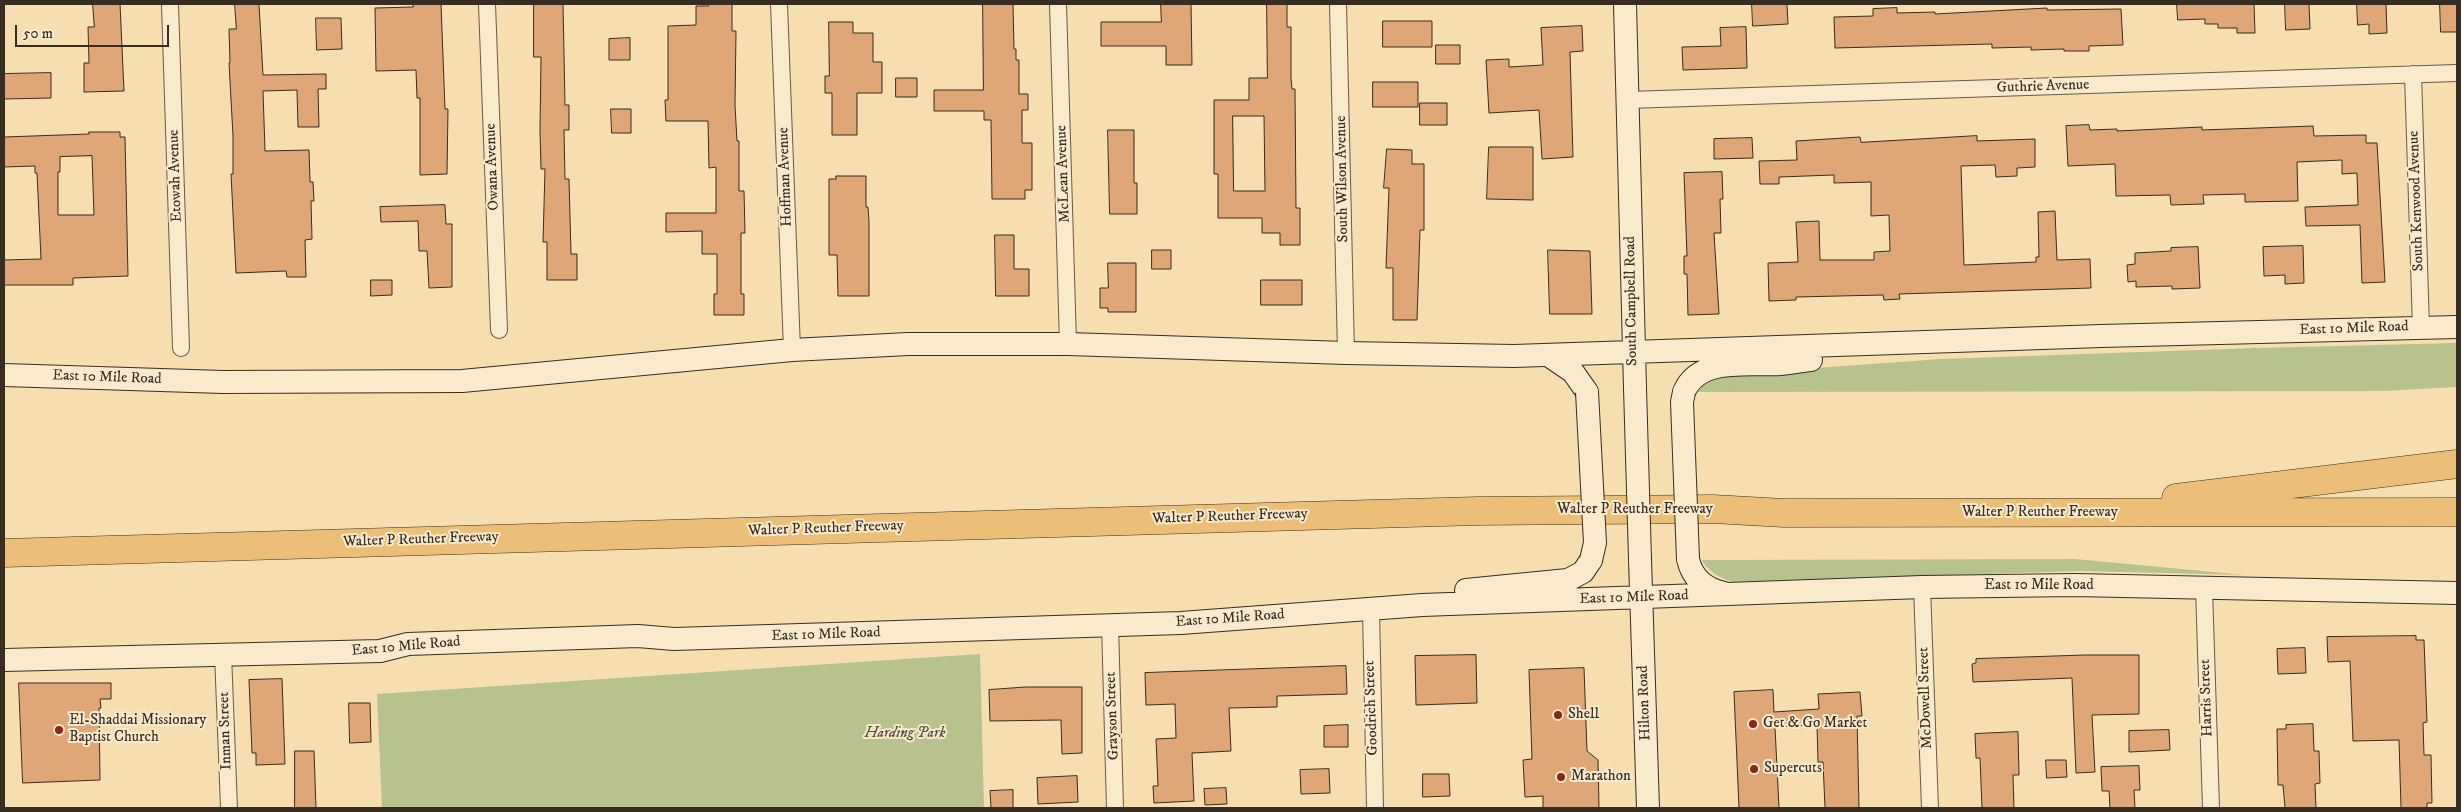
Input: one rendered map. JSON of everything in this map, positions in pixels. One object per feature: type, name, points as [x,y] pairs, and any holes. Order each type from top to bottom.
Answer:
[{"type":"highway","points":[[2047,513],[2457,464]]},
{"type":"highway","name":"Walter P Reuther Freeway","points":[[4,553],[1468,511],[1714,509],[1784,513],[2457,512]]},
{"type":"main road","name":"South Campbell Road","points":[[1625,4],[1641,598]]},
{"type":"main road","name":"East 10 Mile Road","points":[[4,375],[223,382],[462,381],[792,350],[908,344],[1068,344],[1453,356],[1634,353],[1933,342],[2457,328]]},
{"type":"main road","points":[[1728,593],[1706,588],[1694,575],[1688,559],[1682,402],[1684,392],[1695,376],[1708,369],[1725,366],[1780,364],[1933,342]]},
{"type":"main road","points":[[1371,608],[1472,589],[1568,580],[1583,572],[1591,560],[1594,543],[1588,392],[1573,372],[1548,355]]},
{"type":"main road","name":"East 10 Mile Road","points":[[4,660],[380,651],[408,644],[638,636],[694,639],[1003,630],[1190,622],[1371,608],[1922,587],[2075,585],[2457,593]]},
{"type":"main road","name":"Hilton Road","points":[[1641,598],[1648,808]]},
{"type":"street","name":"Etowah Avenue","points":[[170,4],[181,348]]},
{"type":"street","name":"Owana Avenue","points":[[487,4],[499,330]]},
{"type":"street","name":"Hoffman Avenue","points":[[779,4],[792,350]]},
{"type":"street","name":"McLean Avenue","points":[[1058,4],[1068,344]]},
{"type":"street","name":"South Wilson Avenue","points":[[1338,4],[1346,353]]},
{"type":"street","name":"Guthrie Avenue","points":[[1628,100],[2457,73]]},
{"type":"street","name":"South Kenwood Avenue","points":[[2413,74],[2421,328]]},
{"type":"street","name":"McDowell Street","points":[[1922,587],[1930,808]]},
{"type":"street","name":"Harris Street","points":[[2204,588],[2211,808]]},
{"type":"street","name":"Goodrich Street","points":[[1371,608],[1375,808]]},
{"type":"street","name":"Grayson Street","points":[[1110,624],[1116,808]]},
{"type":"street","name":"Inman Street","points":[[223,654],[229,808]]},
{"type":"green space","points":[[2457,343],[2457,387],[2384,391],[1695,392],[1702,384],[1717,375],[1941,359]]},
{"type":"green space","points":[[2075,559],[2245,575],[2080,571],[1732,582],[1711,571],[1702,560]]},
{"type":"green space","name":"Harding Park","points":[[980,654],[984,808],[382,808],[377,694]]},
{"type":"building","points":[[93,4],[120,4],[124,91],[84,92],[84,63],[89,63],[88,27],[94,27]]},
{"type":"building","points":[[235,4],[259,4],[263,75],[326,74],[326,89],[318,89],[319,127],[298,127],[297,90],[263,91],[265,151],[309,150],[310,182],[313,182],[314,201],[311,201],[312,239],[305,240],[306,277],[287,277],[286,271],[236,273],[231,174],[233,174],[233,136],[229,63],[229,29],[236,29]]},
{"type":"building","points":[[413,4],[441,4],[445,109],[448,109],[447,174],[420,175],[420,98],[417,98],[416,70],[376,71],[375,8],[413,7]]},
{"type":"building","points":[[534,4],[563,4],[565,105],[569,105],[569,130],[564,130],[565,179],[569,179],[571,254],[577,254],[577,280],[547,280],[547,242],[543,242],[545,169],[541,169],[541,57],[534,57]]},
{"type":"building","points":[[708,4],[732,4],[732,31],[736,31],[735,105],[737,141],[739,141],[739,191],[744,191],[745,233],[741,233],[741,294],[744,294],[744,315],[714,315],[714,294],[717,294],[717,254],[702,254],[702,231],[666,232],[666,213],[716,213],[716,167],[709,168],[708,121],[666,121],[665,100],[668,100],[668,26],[696,25],[696,6],[708,6]]},
{"type":"building","points":[[983,4],[1013,4],[1014,49],[1016,49],[1016,60],[1019,60],[1019,94],[1028,94],[1028,110],[1022,110],[1022,143],[1032,143],[1032,190],[1025,190],[1025,199],[992,199],[991,120],[984,120],[984,111],[934,111],[934,90],[983,90]]},
{"type":"building","points":[[1161,4],[1191,4],[1192,65],[1166,65],[1166,46],[1101,46],[1101,22],[1161,22]]},
{"type":"building","points":[[1267,4],[1287,4],[1287,27],[1291,27],[1292,89],[1295,89],[1296,208],[1300,208],[1300,245],[1280,245],[1280,233],[1262,233],[1262,218],[1218,218],[1218,174],[1214,174],[1214,100],[1249,100],[1249,78],[1267,78]],"holes":[[[1233,116],[1264,116],[1265,191],[1234,191]]]},
{"type":"building","points":[[1752,4],[1787,4],[1788,24],[1753,26]]},
{"type":"building","points":[[2177,4],[2254,4],[2255,33],[2237,33],[2237,28],[2218,28],[2218,24],[2205,24],[2205,19],[2178,20]]},
{"type":"building","points":[[2285,4],[2309,4],[2310,29],[2286,30]]},
{"type":"building","points":[[2357,4],[2386,4],[2387,33],[2369,34],[2369,24],[2358,25]]},
{"type":"building","points":[[2440,4],[2457,4],[2457,32],[2441,32]]},
{"type":"building","points":[[1897,8],[1897,13],[1935,12],[1935,14],[2047,8],[2047,10],[2121,9],[2123,45],[2089,46],[2089,51],[2064,51],[2064,49],[2031,50],[2031,47],[1992,48],[1992,44],[1835,48],[1834,17],[1873,16],[1873,9]]},
{"type":"building","points":[[316,18],[341,18],[342,49],[317,50]]},
{"type":"building","points":[[1383,21],[1432,21],[1432,47],[1383,47]]},
{"type":"building","points":[[829,22],[853,22],[853,33],[873,33],[873,62],[882,62],[882,93],[857,93],[857,135],[832,135],[832,93],[825,93],[825,76],[829,76]]},
{"type":"building","points":[[1582,26],[1583,51],[1570,52],[1573,157],[1542,159],[1539,110],[1489,113],[1486,60],[1509,59],[1509,67],[1543,65],[1541,28]]},
{"type":"building","points":[[1746,27],[1747,68],[1683,70],[1682,47],[1721,46],[1720,28]]},
{"type":"building","points":[[630,38],[630,60],[609,60],[609,39]]},
{"type":"building","points":[[1436,45],[1460,45],[1460,64],[1436,64]]},
{"type":"building","points":[[51,73],[51,98],[4,99],[4,74]]},
{"type":"building","points":[[896,78],[917,78],[917,97],[896,97]]},
{"type":"building","points":[[1373,82],[1418,82],[1418,107],[1373,107]]},
{"type":"building","points":[[1420,103],[1447,103],[1447,125],[1420,125]]},
{"type":"building","points":[[611,109],[631,109],[631,133],[612,133]]},
{"type":"building","points":[[2089,125],[2090,130],[2117,129],[2117,131],[2202,127],[2202,130],[2313,126],[2314,136],[2366,135],[2366,143],[2377,143],[2385,282],[2362,283],[2360,225],[2306,226],[2305,207],[2358,205],[2357,173],[2342,174],[2342,160],[2297,162],[2298,201],[2245,202],[2245,194],[2203,195],[2204,204],[2171,205],[2170,195],[2116,196],[2115,164],[2068,166],[2066,126]]},
{"type":"building","points":[[1108,130],[1134,130],[1134,183],[1137,183],[1137,214],[1110,214]]},
{"type":"building","points":[[89,132],[120,132],[120,137],[125,137],[128,276],[73,278],[73,285],[4,285],[4,260],[41,259],[37,173],[35,173],[35,166],[4,167],[4,137],[89,134]],"holes":[[[92,156],[94,215],[58,215],[60,157]]]},
{"type":"building","points":[[1977,136],[1977,141],[2035,139],[2035,167],[2017,168],[2017,176],[1996,177],[1995,165],[1961,166],[1964,265],[2036,262],[2036,257],[2039,257],[2038,212],[2055,211],[2057,260],[2090,259],[2091,288],[1899,294],[1900,299],[1884,300],[1883,295],[1796,297],[1796,300],[1769,301],[1768,263],[1798,262],[1796,222],[1819,221],[1820,260],[1874,260],[1874,252],[1890,251],[1889,215],[1871,216],[1871,182],[1834,183],[1834,175],[1779,177],[1779,184],[1760,184],[1759,161],[1797,160],[1796,141],[1860,137],[1861,142]]},
{"type":"building","points":[[1752,138],[1753,158],[1714,159],[1714,139]]},
{"type":"building","points":[[1489,147],[1533,147],[1533,200],[1487,199]]},
{"type":"building","points":[[1387,149],[1412,150],[1412,164],[1424,164],[1424,230],[1420,230],[1417,320],[1393,320],[1393,268],[1386,268],[1389,188],[1384,188]]},
{"type":"building","points":[[1722,172],[1723,199],[1720,199],[1721,233],[1714,233],[1719,314],[1688,315],[1687,274],[1684,274],[1684,256],[1687,256],[1684,173]]},
{"type":"building","points":[[836,176],[866,176],[866,207],[868,207],[869,221],[869,296],[838,296],[837,255],[829,255],[829,179],[836,179]]},
{"type":"building","points":[[445,205],[446,224],[452,224],[452,287],[429,288],[427,251],[419,251],[418,221],[381,222],[380,207]]},
{"type":"building","points":[[995,235],[1014,235],[1014,269],[1029,269],[1029,296],[996,296]]},
{"type":"building","points":[[2303,246],[2304,283],[2285,284],[2285,275],[2264,276],[2263,247]]},
{"type":"building","points":[[2198,247],[2200,288],[2172,289],[2172,286],[2136,287],[2136,281],[2128,282],[2127,265],[2135,264],[2135,253],[2171,251],[2171,248]]},
{"type":"building","points":[[1152,250],[1171,250],[1171,269],[1152,269]]},
{"type":"building","points":[[1548,250],[1590,251],[1592,314],[1550,314]]},
{"type":"building","points":[[1108,263],[1136,263],[1136,312],[1108,312],[1108,308],[1100,308],[1100,288],[1108,288]]},
{"type":"building","points":[[371,280],[392,280],[392,295],[371,296]]},
{"type":"building","points":[[1261,280],[1302,280],[1302,305],[1261,305]]},
{"type":"building","points":[[2416,636],[2416,640],[2424,640],[2427,722],[2423,723],[2424,755],[2431,755],[2432,803],[2427,803],[2427,808],[2401,808],[2399,740],[2353,741],[2350,661],[2328,662],[2327,637]]},
{"type":"building","points":[[2305,648],[2306,673],[2278,674],[2277,649]]},
{"type":"building","points":[[1476,655],[1477,703],[1416,705],[1415,656]]},
{"type":"building","points":[[2139,655],[2139,714],[2092,715],[2095,772],[2076,773],[2072,678],[1973,682],[1972,664],[1976,663],[1976,659]]},
{"type":"building","points":[[1346,666],[1347,694],[1277,696],[1277,707],[1229,708],[1231,751],[1192,753],[1194,801],[1154,803],[1153,786],[1158,786],[1156,739],[1176,738],[1175,704],[1146,705],[1145,673]]},
{"type":"building","name":"Shell","points":[[1584,668],[1587,751],[1598,760],[1599,808],[1543,808],[1543,796],[1525,797],[1523,760],[1532,759],[1529,670]]},
{"type":"building","points":[[282,679],[285,764],[256,765],[256,753],[252,753],[249,680]]},
{"type":"building","name":"El-Shaddai Missionary Baptist Church","points":[[19,683],[111,683],[111,699],[100,699],[100,780],[23,783]]},
{"type":"building","points":[[1026,687],[1082,687],[1082,753],[1062,754],[1061,720],[990,721],[989,690]]},
{"type":"building","points":[[1773,690],[1774,712],[1819,709],[1818,694],[1860,692],[1862,716],[1857,716],[1859,808],[1825,808],[1823,762],[1818,762],[1817,725],[1775,727],[1779,808],[1739,808],[1734,692]]},
{"type":"building","points":[[349,703],[370,703],[371,742],[350,743]]},
{"type":"building","points":[[2313,724],[2314,751],[2319,751],[2320,783],[2315,784],[2316,808],[2285,808],[2283,785],[2278,785],[2277,729],[2286,729],[2286,725]]},
{"type":"building","points":[[1348,725],[1348,747],[1324,747],[1324,726]]},
{"type":"building","points":[[2169,730],[2170,750],[2129,752],[2129,731]]},
{"type":"building","points":[[2018,732],[2019,775],[2013,775],[2014,808],[1982,808],[1980,758],[1976,758],[1975,734]]},
{"type":"building","points":[[295,751],[314,751],[316,808],[295,808]]},
{"type":"building","points":[[2046,760],[2066,760],[2067,777],[2047,778]]},
{"type":"building","points":[[2139,766],[2140,790],[2134,790],[2135,808],[2110,808],[2109,791],[2102,791],[2101,767]]},
{"type":"building","points":[[1329,769],[1330,793],[1301,794],[1300,770]]},
{"type":"building","points":[[1423,774],[1449,774],[1450,796],[1423,797]]},
{"type":"building","points":[[1077,776],[1078,802],[1038,804],[1037,778]]},
{"type":"building","points":[[1226,788],[1227,804],[1205,805],[1204,789]]},
{"type":"building","points":[[1013,790],[1013,808],[991,808],[990,791]]},
{"type":"place","name":"Shell","points":[[1558,715]]},
{"type":"place","name":"Get & Go Market","points":[[1753,724]]},
{"type":"place","name":"El-Shaddai Missionary Baptist Church","points":[[59,730]]},
{"type":"place","name":"Supercuts","points":[[1754,769]]},
{"type":"place","name":"Marathon","points":[[1561,777]]}]
